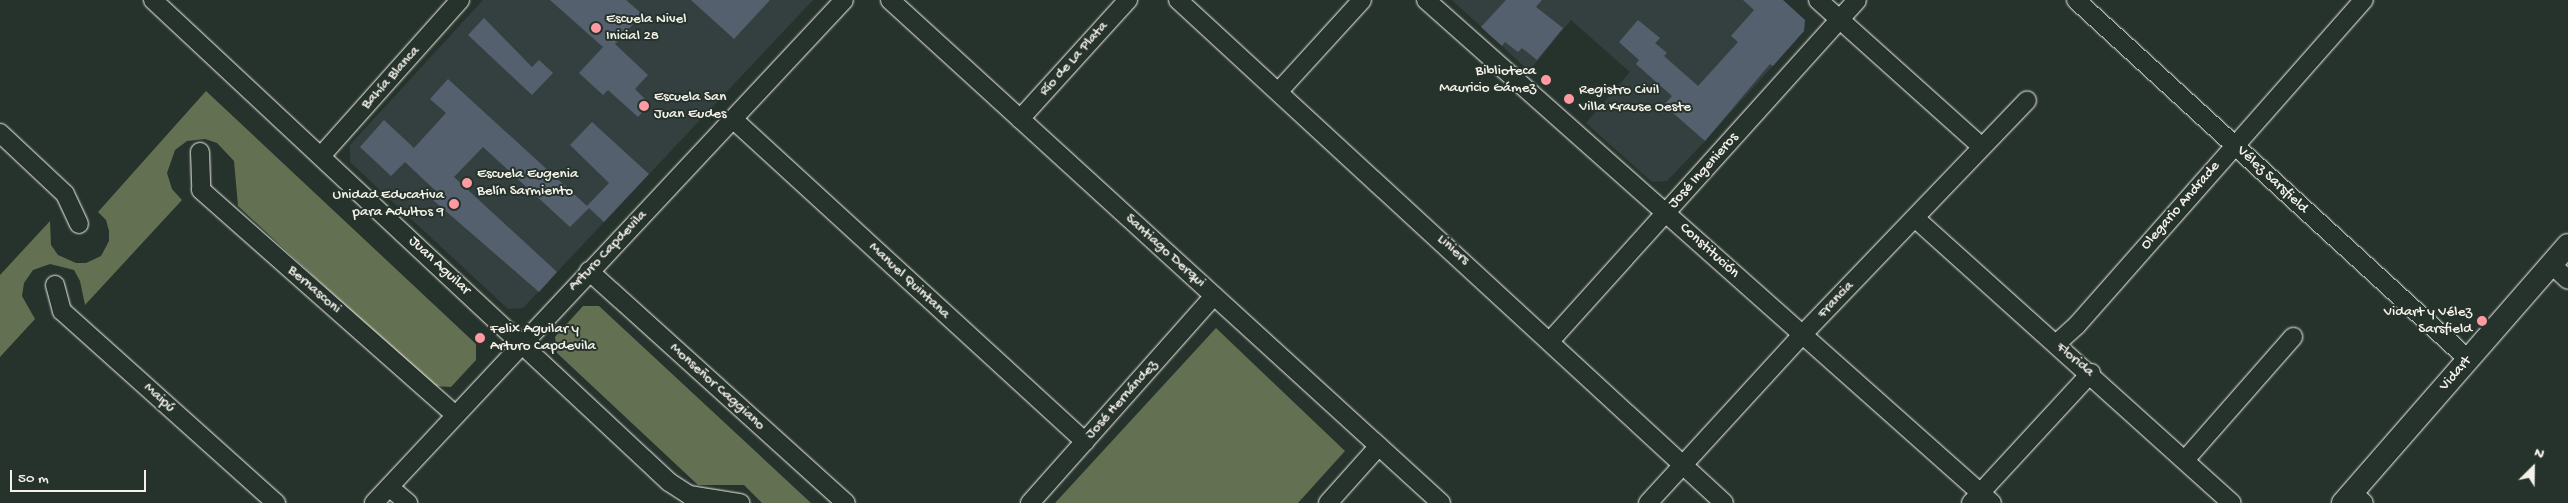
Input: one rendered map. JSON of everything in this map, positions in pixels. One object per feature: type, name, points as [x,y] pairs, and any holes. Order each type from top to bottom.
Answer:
[{"type":"street","name":"Juan Aguilar","points":[[152,0],[669,482],[689,495],[740,503]]},
{"type":"street","name":"Arturo Capdevila","points":[[374,503],[589,270],[734,120],[844,0]]},
{"type":"street","name":"Santiago Derqui","points":[[890,0],[1441,503]]},
{"type":"street","name":"Río de La Plata","points":[[1020,119],[1128,0]]},
{"type":"street","name":"Liniers","points":[[1178,0],[1551,340],[1724,503]]},
{"type":"street","points":[[1278,91],[1362,0]]},
{"type":"street","name":"Constitución","points":[[1426,0],[1802,335],[1981,500]]},
{"type":"street","points":[[1818,0],[1982,147]]},
{"type":"street","name":"José Ingenieros","points":[[1551,340],[1857,0]]},
{"type":"street","name":"Vélez Sarsfield","points":[[2076,0],[2469,360]]},
{"type":"street","name":"Olegario Andrade","points":[[2056,344],[2077,325],[2364,0]]},
{"type":"street","name":"Bahía Blanca","points":[[321,156],[451,3]]},
{"type":"street","name":"Francia","points":[[1648,503],[1802,335],[2027,100]]},
{"type":"street","name":"Manuel Quintana","points":[[734,120],[1085,442]]},
{"type":"street","points":[[0,133],[65,194],[79,224]]},
{"type":"street","name":"Bernasconi","points":[[200,152],[201,190],[456,415]]},
{"type":"street","name":"Florida","points":[[1915,218],[2090,373],[2232,503]]},
{"type":"street","name":"Vidart","points":[[2353,499],[2568,245]]},
{"type":"street","points":[[2551,264],[2568,280]]},
{"type":"street","name":"Monseñor Caggiano","points":[[589,270],[846,503]]},
{"type":"street","name":"Maipú","points":[[55,285],[62,311],[276,503]]},
{"type":"street","name":"José Hernández","points":[[1030,503],[1214,296]]},
{"type":"street","points":[[2185,460],[2293,337]]},
{"type":"street","points":[[1981,500],[2090,373]]},
{"type":"street","points":[[1328,503],[1379,446]]},
{"type":"street","points":[[389,487],[408,503]]},
{"type":"shaded area","points":[[483,0],[813,0],[523,308],[508,309],[350,162],[350,145]]},
{"type":"shaded area","points":[[1452,0],[1783,0],[1805,20],[1804,31],[1705,141],[1667,181],[1652,182],[1586,123],[1630,72],[1571,20],[1529,71]]},
{"type":"green space","points":[[206,91],[476,344],[476,360],[451,387],[432,386],[238,206],[234,161],[217,143],[205,139],[187,141],[175,150],[167,173],[172,189],[182,200],[85,305],[80,281],[74,270],[50,264],[33,270],[24,283],[22,296],[35,319],[0,357],[0,275],[50,221],[51,245],[58,255],[76,263],[86,263],[101,256],[109,241],[109,231],[106,220],[98,212]]},
{"type":"green space","points":[[583,306],[599,306],[811,503],[762,503],[744,485],[698,485],[557,353],[555,337]]},
{"type":"green space","points":[[1216,328],[1345,451],[1298,503],[1055,503]]},
{"type":"building","points":[[550,0],[626,0],[642,14],[615,44],[648,75],[635,89],[650,104],[638,117],[608,90],[603,95],[579,73],[603,47]]},
{"type":"building","points":[[691,0],[770,0],[734,39]]},
{"type":"building","points":[[1506,0],[1542,0],[1536,7],[1563,28],[1537,60],[1522,48],[1518,52],[1505,42],[1502,46],[1481,27]]},
{"type":"building","points":[[1743,0],[1783,0],[1805,20],[1804,31],[1773,66],[1770,64],[1705,141],[1664,105],[1672,96],[1636,64],[1639,60],[1619,42],[1638,20],[1660,38],[1655,43],[1667,53],[1664,56],[1698,86],[1738,42],[1731,36],[1754,10]]},
{"type":"building","points":[[484,18],[532,67],[539,60],[553,73],[532,95],[468,35]]},
{"type":"building","points":[[448,79],[587,206],[609,183],[570,145],[592,122],[649,174],[604,222],[589,208],[570,227],[483,147],[454,177],[557,272],[539,292],[433,200],[439,194],[405,162],[391,176],[360,147],[384,120],[414,148],[446,113],[430,99]]},
{"type":"place","name":"Escuela Nivel Inicial 28","points":[[596,28]]},
{"type":"place","name":"Biblioteca Mauricio Gámez","points":[[1546,80]]},
{"type":"place","name":"Registro Civil Villa Krause Oeste","points":[[1569,99]]},
{"type":"place","name":"Escuela San Juan Eudes","points":[[644,106]]},
{"type":"place","name":"Escuela Eugenia Belín Sarmiento","points":[[467,183]]},
{"type":"place","name":"Unidad Educativa para Adultos 9","points":[[454,204]]},
{"type":"place","name":"Vidart y Vélez Sarsfield","points":[[2482,321]]},
{"type":"place","name":"Felix Aguilar y Arturo Capdevila","points":[[480,338]]}]
